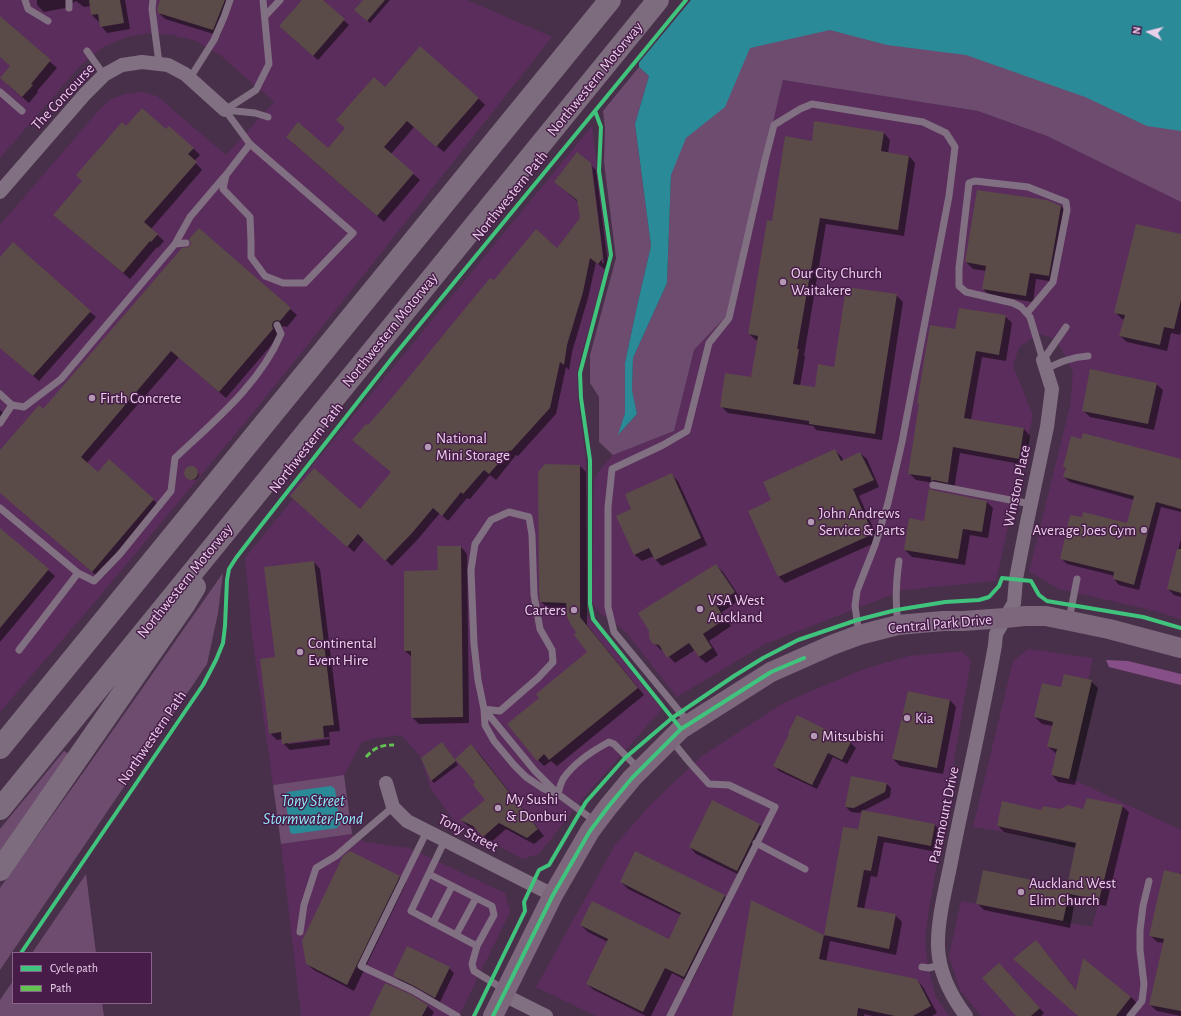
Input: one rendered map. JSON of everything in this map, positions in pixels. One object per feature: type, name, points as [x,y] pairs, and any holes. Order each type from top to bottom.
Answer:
[{"type":"highway","points":[[0,748],[610,0]]},
{"type":"highway","name":"Northwestern Motorway","points":[[0,808],[658,0]]},
{"type":"highway","points":[[0,870],[184,605],[248,503]]},
{"type":"main road","name":"Central Park Drive","points":[[493,1016],[553,895],[575,855],[596,822],[608,807],[640,770],[681,729],[771,672],[832,645],[859,635],[898,626],[943,621],[963,621],[1025,616],[1046,616],[1069,622],[1109,629],[1181,648]]},
{"type":"street","name":"The Concourse","points":[[0,192],[85,94],[104,75],[122,65],[142,62],[168,65],[185,74],[225,110]]},
{"type":"street","name":"Winston Place","points":[[1005,618],[1014,603],[1016,579],[1047,427],[1052,389],[1044,364]]},
{"type":"street","name":"Paramount Drive","points":[[966,1016],[950,993],[940,965],[938,947],[939,926],[980,723],[996,634],[1005,618]]},
{"type":"street","name":"Tony Street","points":[[386,783],[393,807],[407,821],[553,895]]},
{"type":"street","points":[[505,993],[546,1016]]},
{"type":"lane","points":[[24,0],[28,10],[48,22]]},
{"type":"lane","points":[[154,0],[152,9],[159,63]]},
{"type":"lane","points":[[190,78],[214,40],[230,0]]},
{"type":"lane","points":[[225,110],[256,90],[269,64],[263,0]]},
{"type":"lane","points":[[265,16],[280,0]]},
{"type":"lane","points":[[87,52],[104,75]]},
{"type":"lane","points":[[0,92],[22,111]]},
{"type":"lane","points":[[689,723],[614,632],[608,607],[608,507],[612,469],[663,445],[687,431],[709,343],[729,318],[774,125],[800,109],[812,104],[923,122],[946,133],[955,147],[949,196],[902,442],[886,510],[875,545],[857,591],[855,606],[859,635]]},
{"type":"lane","points":[[225,110],[255,113],[268,117]]},
{"type":"lane","points":[[225,110],[250,144],[353,233],[305,283],[283,283],[265,276],[251,257],[252,241],[250,217],[222,189],[226,175]]},
{"type":"lane","points":[[0,394],[12,405],[24,407],[61,379],[175,244],[190,217],[250,144]]},
{"type":"lane","points":[[1027,313],[1053,282],[1067,210],[1066,202],[1028,187],[974,181],[970,183],[959,268],[959,286],[966,292],[1013,303],[1022,307],[1030,317],[1044,364]]},
{"type":"lane","points":[[175,244],[186,243]]},
{"type":"lane","points":[[0,508],[78,573],[94,581],[120,554],[171,491],[174,458],[219,416],[257,376],[275,347],[281,334],[277,325]]},
{"type":"lane","points":[[1044,364],[1066,327]]},
{"type":"lane","points":[[1044,364],[1088,356]]},
{"type":"lane","points":[[0,423],[12,405]]},
{"type":"lane","points":[[933,485],[1031,504]]},
{"type":"lane","points":[[484,709],[500,711],[538,678],[553,662],[552,650],[540,630],[534,595],[532,535],[529,517],[509,512],[491,520],[475,544],[471,570],[474,644],[485,725],[494,741],[526,777],[544,789],[558,794]]},
{"type":"lane","points":[[898,626],[896,610],[899,561]]},
{"type":"lane","points":[[20,650],[78,573]]},
{"type":"lane","points":[[1069,622],[1077,579]]},
{"type":"lane","points":[[484,709],[535,771],[558,794],[596,822]]},
{"type":"lane","points":[[670,740],[710,784],[729,785],[775,807],[670,1016]]},
{"type":"lane","points":[[558,794],[563,780],[572,769],[583,759],[609,742],[614,744],[640,770]]},
{"type":"lane","points":[[300,932],[304,904],[316,868],[336,856],[393,807]]},
{"type":"lane","points":[[428,831],[361,966],[412,990],[457,1016]]},
{"type":"lane","points":[[445,840],[411,911],[477,946]]},
{"type":"lane","points":[[756,843],[805,869]]},
{"type":"lane","points":[[429,874],[492,906],[494,915],[477,946],[472,964],[474,971],[505,993]]},
{"type":"lane","points":[[1130,1016],[1142,1002],[1144,984],[1140,937],[1143,906],[1149,881]]},
{"type":"lane","points":[[433,923],[452,886]]},
{"type":"lane","points":[[456,935],[476,898]]},
{"type":"lane","points":[[922,967],[929,968],[940,965]]},
{"type":"shaded area","points":[[0,0],[467,0],[552,37],[248,419],[88,610],[0,712],[0,225],[99,110],[111,99],[125,94],[141,92],[157,96],[226,155],[274,102],[220,55],[194,40],[171,35],[150,33],[124,38],[103,47],[80,66],[0,158]]},
{"type":"shaded area","points":[[685,18],[1181,22],[1181,202],[1047,136],[978,111],[783,80],[727,315],[694,350],[674,431],[613,455],[599,442],[599,397],[590,383],[590,355],[616,258],[604,162],[605,128],[603,111],[639,67],[649,76],[635,124],[651,246],[625,363],[625,413],[619,434],[637,414],[632,390],[633,358],[667,283],[671,175]]},
{"type":"shaded area","points":[[783,80],[978,111],[1047,136],[1181,202],[1181,619],[1155,611],[1059,589],[1029,572],[1070,406],[1073,373],[1065,355],[1055,339],[1039,334],[1019,347],[1013,366],[1033,415],[996,581],[904,590],[765,644],[677,697],[624,630],[600,613],[592,603],[594,482],[598,472],[613,455],[674,431],[694,350],[727,315]]},
{"type":"shaded area","points":[[592,126],[608,257],[577,371],[578,399],[586,461],[585,613],[662,709],[585,796],[539,854],[522,859],[454,821],[431,789],[420,756],[401,735],[377,738],[362,742],[344,775],[273,785],[252,635],[245,558],[293,499],[288,495]]},
{"type":"shaded area","points":[[223,573],[218,613],[207,664],[0,970],[0,888]]},
{"type":"shaded area","points":[[1028,649],[1093,658],[1066,776],[1181,830],[1181,1016],[981,1016],[960,990],[949,956],[961,901],[1092,927],[1099,901],[1080,897],[1069,878],[1076,843],[973,827],[1013,661]]},
{"type":"shaded area","points":[[962,651],[971,661],[925,939],[928,968],[936,997],[949,1016],[596,1016],[536,987],[615,845],[652,803],[702,756],[783,703],[864,669],[909,656]]},
{"type":"shaded area","points":[[1106,660],[1128,661],[1181,674],[1181,685],[1109,667]]},
{"type":"shaded area","points":[[64,751],[73,756],[0,855],[0,829]]},
{"type":"shaded area","points":[[344,775],[352,834],[281,844],[273,785]]},
{"type":"shaded area","points":[[352,834],[365,842],[409,848],[505,893],[510,912],[459,1016],[301,1016],[281,844]]},
{"type":"shaded area","points":[[86,874],[96,952],[33,952]]},
{"type":"shaded area","points":[[12,982],[12,1004],[102,1004],[104,1016],[0,1016],[0,1000]]},
{"type":"water","points":[[640,0],[1181,0],[1181,131],[1147,126],[1085,97],[966,55],[887,45],[830,30],[750,48],[725,107],[686,138],[671,175],[667,283],[633,358],[632,390],[637,414],[618,435],[625,413],[625,363],[651,246],[635,124],[649,76],[639,67]]},
{"type":"water","name":"Tony Street Stormwater Pond","points":[[331,786],[335,789],[340,824],[337,828],[293,834],[290,832],[285,796],[287,792]]},
{"type":"pier","points":[[638,0],[691,0],[637,65]]},
{"type":"building","points":[[89,0],[120,0],[124,23],[100,27],[98,14],[91,15]]},
{"type":"building","points":[[160,0],[225,0],[213,30],[158,13],[157,9]]},
{"type":"building","points":[[302,0],[323,0],[345,19],[313,56],[279,26]]},
{"type":"building","points":[[363,0],[385,0],[367,21],[354,10]]},
{"type":"building","points":[[0,16],[51,60],[31,84],[33,85],[22,97],[0,78],[10,66],[0,57]]},
{"type":"building","points":[[420,46],[479,98],[436,147],[407,121],[384,147],[414,173],[377,216],[286,137],[298,122],[328,148],[345,128],[336,120],[374,77],[385,87]]},
{"type":"building","points":[[142,108],[166,129],[169,126],[194,148],[188,154],[197,162],[144,222],[158,234],[151,242],[150,241],[123,273],[53,215],[82,181],[76,175],[122,122],[126,126]]},
{"type":"building","points":[[814,121],[884,132],[881,151],[909,156],[898,230],[820,218],[797,349],[799,349],[793,384],[815,387],[818,364],[834,367],[846,287],[897,294],[875,434],[809,424],[809,421],[720,407],[725,373],[751,377],[758,336],[748,334],[767,220],[772,221],[785,136],[812,141]]},
{"type":"building","name":"National Mini Storage","points":[[577,152],[591,163],[603,258],[598,264],[590,258],[583,292],[567,345],[564,365],[560,362],[550,408],[489,474],[484,470],[463,494],[461,492],[442,516],[433,508],[412,533],[385,561],[358,534],[347,547],[290,496],[314,468],[360,509],[391,472],[352,440],[366,424],[368,425],[395,394],[490,278],[494,280],[536,229],[557,248],[580,218],[577,200],[554,182]]},
{"type":"building","points":[[977,190],[1047,200],[1061,206],[1049,276],[1030,273],[1026,296],[982,289],[986,266],[965,262]]},
{"type":"building","points":[[1136,224],[1181,234],[1181,300],[1174,329],[1164,327],[1160,345],[1119,336],[1125,315],[1114,313]]},
{"type":"building","name":"Firth Concrete","points":[[199,228],[291,308],[280,321],[277,320],[273,322],[273,329],[219,392],[171,351],[81,457],[98,472],[109,459],[154,499],[92,572],[0,493],[0,450],[39,405],[43,409],[182,248],[189,247],[191,243],[189,239]]},
{"type":"building","points":[[13,242],[91,311],[33,376],[0,348],[0,257]]},
{"type":"building","points":[[959,308],[1006,315],[999,355],[976,351],[964,418],[1024,428],[1019,459],[953,447],[948,483],[934,480],[931,481],[931,477],[908,474],[919,404],[917,403],[930,325],[955,329]]},
{"type":"building","points":[[1090,369],[1157,383],[1148,424],[1082,411]]},
{"type":"building","points":[[1083,433],[1181,459],[1181,509],[1156,502],[1134,585],[1113,579],[1114,572],[1060,559],[1070,515],[1082,517],[1083,512],[1127,523],[1134,496],[1063,477],[1066,468],[1063,467],[1071,436],[1081,439]]},
{"type":"building","name":"John Andrews Service & Parts","points":[[835,449],[841,461],[860,452],[874,480],[853,489],[873,534],[778,577],[748,511],[771,500],[763,482]]},
{"type":"building","name":"Carters","points":[[545,464],[580,465],[580,617],[638,688],[549,760],[544,754],[537,761],[507,724],[539,698],[536,694],[587,652],[574,635],[576,632],[567,617],[566,603],[540,602],[538,472]]},
{"type":"building","points":[[191,466],[196,468],[198,473],[196,478],[191,480],[186,478],[184,473],[186,468]]},
{"type":"building","points":[[672,473],[701,538],[655,560],[649,548],[634,555],[616,516],[631,509],[625,494]]},
{"type":"building","points":[[929,488],[932,490],[987,501],[982,532],[963,529],[958,559],[904,550],[909,518],[924,521]]},
{"type":"building","points":[[0,528],[49,569],[0,628]]},
{"type":"building","points":[[437,546],[461,546],[463,717],[411,718],[411,651],[404,651],[404,571],[438,570]]},
{"type":"building","points":[[1177,549],[1181,549],[1181,593],[1167,589]]},
{"type":"building","name":"Continental Event Hire","points":[[314,561],[334,725],[323,726],[324,738],[282,744],[281,732],[269,734],[260,659],[275,657],[264,567]]},
{"type":"building","name":"VSA West Auckland","points":[[716,564],[735,592],[716,605],[725,619],[703,634],[712,648],[699,657],[689,643],[667,658],[659,645],[653,644],[649,638],[649,631],[638,613]]},
{"type":"building","points":[[1064,674],[1092,680],[1069,779],[1051,775],[1057,749],[1047,747],[1053,722],[1034,717],[1042,683],[1061,687]]},
{"type":"building","points":[[908,691],[950,700],[937,768],[892,759]]},
{"type":"building","points":[[797,715],[851,742],[842,760],[828,753],[812,785],[773,766]]},
{"type":"building","points":[[442,742],[456,761],[431,781],[421,758]]},
{"type":"building","points":[[471,744],[538,829],[527,838],[499,823],[483,837],[473,826],[460,820],[485,800],[473,785],[475,782],[455,759]]},
{"type":"building","points":[[851,776],[887,783],[885,792],[854,808],[845,807]]},
{"type":"building","points":[[1087,798],[1123,805],[1099,900],[1069,894],[1063,921],[976,904],[983,870],[1067,887],[1076,843],[997,826],[1002,801],[1041,810],[1043,806],[1060,809],[1068,805],[1083,809]]},
{"type":"building","points":[[712,800],[760,824],[737,871],[689,847]]},
{"type":"building","points":[[862,810],[935,824],[931,846],[878,836],[871,871],[864,870],[857,907],[896,914],[889,949],[824,935],[843,827],[858,829]]},
{"type":"building","points":[[350,851],[400,876],[347,985],[306,964],[302,941],[343,856]]},
{"type":"building","points":[[635,851],[725,895],[684,977],[665,968],[643,1012],[586,984],[608,939],[580,925],[592,901],[669,939],[681,913],[620,882]]},
{"type":"building","points":[[1164,870],[1181,874],[1181,1011],[1149,1005],[1164,939],[1149,936]]},
{"type":"building","points":[[751,900],[824,935],[819,959],[917,979],[931,1006],[913,1016],[895,1016],[858,1008],[857,1016],[732,1016]]},
{"type":"building","points":[[1036,940],[1076,990],[1083,958],[1131,997],[1116,1016],[1078,1016],[1013,959]]},
{"type":"building","points":[[407,946],[450,967],[435,998],[393,976]]},
{"type":"building","points":[[999,963],[1040,1008],[1031,1016],[1016,1016],[982,978]]},
{"type":"building","points":[[385,983],[410,994],[428,1005],[422,1016],[369,1016]]},
{"type":"marked path","points":[[366,757],[378,747],[394,745]]},
{"type":"cycle path","name":"Northwestern Path","points":[[22,952],[203,685],[223,643],[227,580],[229,569],[236,558],[393,357],[686,0]]},
{"type":"cycle path","points":[[595,111],[601,127],[599,171],[611,255],[580,373],[581,398],[590,460],[590,604],[593,619],[681,729]]},
{"type":"cycle path","points":[[474,1016],[525,911],[524,902],[539,870],[549,865],[586,802],[625,758],[672,718],[763,658],[798,640],[857,620],[896,610],[945,602],[979,600],[989,597],[999,586],[1002,578],[1031,581],[1039,595],[1047,601],[1143,617],[1181,628]]},
{"type":"cycle path","points":[[493,1016],[553,895],[590,831],[632,778],[681,729],[771,672],[804,658]]},
{"type":"place","name":"Our City Church Waitakere","points":[[783,282]]},
{"type":"place","name":"Firth Concrete","points":[[92,398]]},
{"type":"place","name":"National Mini Storage","points":[[428,447]]},
{"type":"place","name":"John Andrews Service & Parts","points":[[811,522]]},
{"type":"place","name":"Average Joes Gym","points":[[1144,530]]},
{"type":"place","name":"VSA West Auckland","points":[[700,609]]},
{"type":"place","name":"Carters","points":[[574,610]]},
{"type":"place","name":"Continental Event Hire","points":[[300,652]]},
{"type":"place","name":"Kia","points":[[907,718]]},
{"type":"place","name":"Mitsubishi","points":[[814,736]]},
{"type":"place","name":"My Sushi & Donburi","points":[[498,808]]},
{"type":"place","name":"Auckland West Elim Church","points":[[1021,892]]}]
